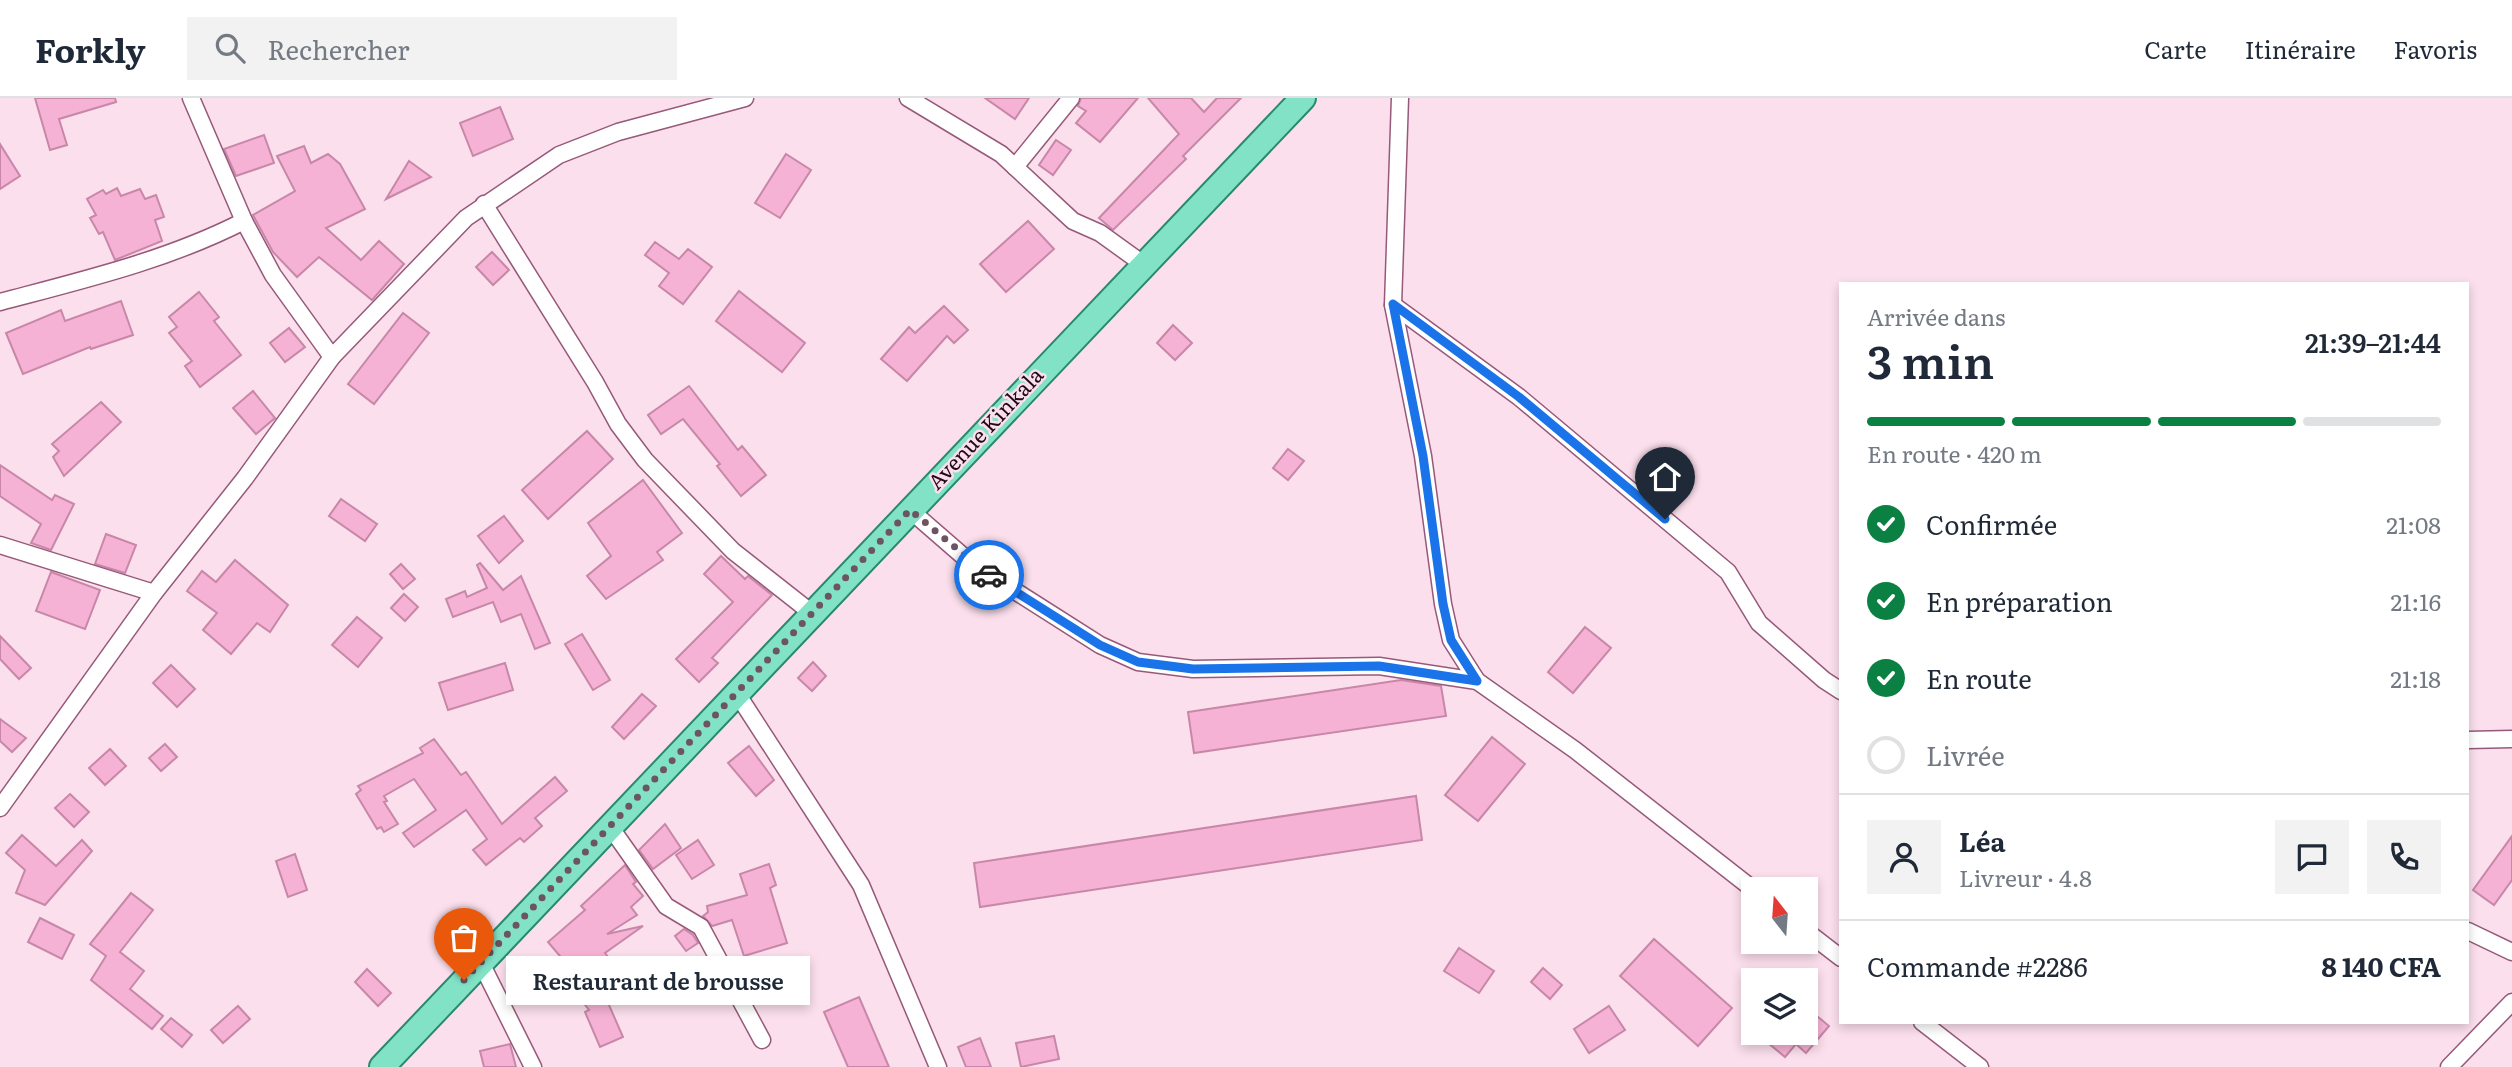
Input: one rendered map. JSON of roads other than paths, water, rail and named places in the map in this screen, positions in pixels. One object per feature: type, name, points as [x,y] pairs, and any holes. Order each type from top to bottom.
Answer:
[{"type":"main road","name":"Avenue Kinkala","points":[[382,1067],[1298,100]]},
{"type":"street","points":[[191,98],[244,221],[273,275],[331,357]]},
{"type":"street","points":[[0,808],[154,593],[246,478],[331,357],[466,218],[559,155],[618,132],[746,98]]},
{"type":"street","points":[[908,98],[1001,154],[1073,221],[1100,233],[1143,264]]},
{"type":"street","points":[[1015,167],[1071,98]]},
{"type":"street","points":[[1400,98],[1393,304],[1423,456],[1443,604],[1451,640],[1477,681],[1574,750],[1741,880]]},
{"type":"street","points":[[484,204],[589,372],[618,424],[645,460],[733,551],[813,614]]},
{"type":"street","points":[[0,302],[86,280],[193,245],[244,221]]},
{"type":"street","points":[[1393,304],[1519,397],[1728,572],[1759,623],[1824,680],[1839,690]]},
{"type":"street","points":[[910,510],[971,563],[1100,645],[1138,662],[1193,669],[1379,666],[1477,681]]},
{"type":"street","points":[[0,545],[154,593]]},
{"type":"street","points":[[736,692],[861,885],[938,1067]]},
{"type":"street","points":[[2469,740],[2512,739]]},
{"type":"street","points":[[611,828],[666,906],[701,927],[762,1040]]},
{"type":"street","points":[[2469,931],[2512,952]]},
{"type":"street","points":[[1818,940],[1839,956]]},
{"type":"street","points":[[481,963],[533,1067]]},
{"type":"street","points":[[2449,1067],[2512,1002]]},
{"type":"street","points":[[1925,1024],[1980,1067]]},
{"type":"place","name":"Restaurant de brousse","points":[[464,980]]}]
